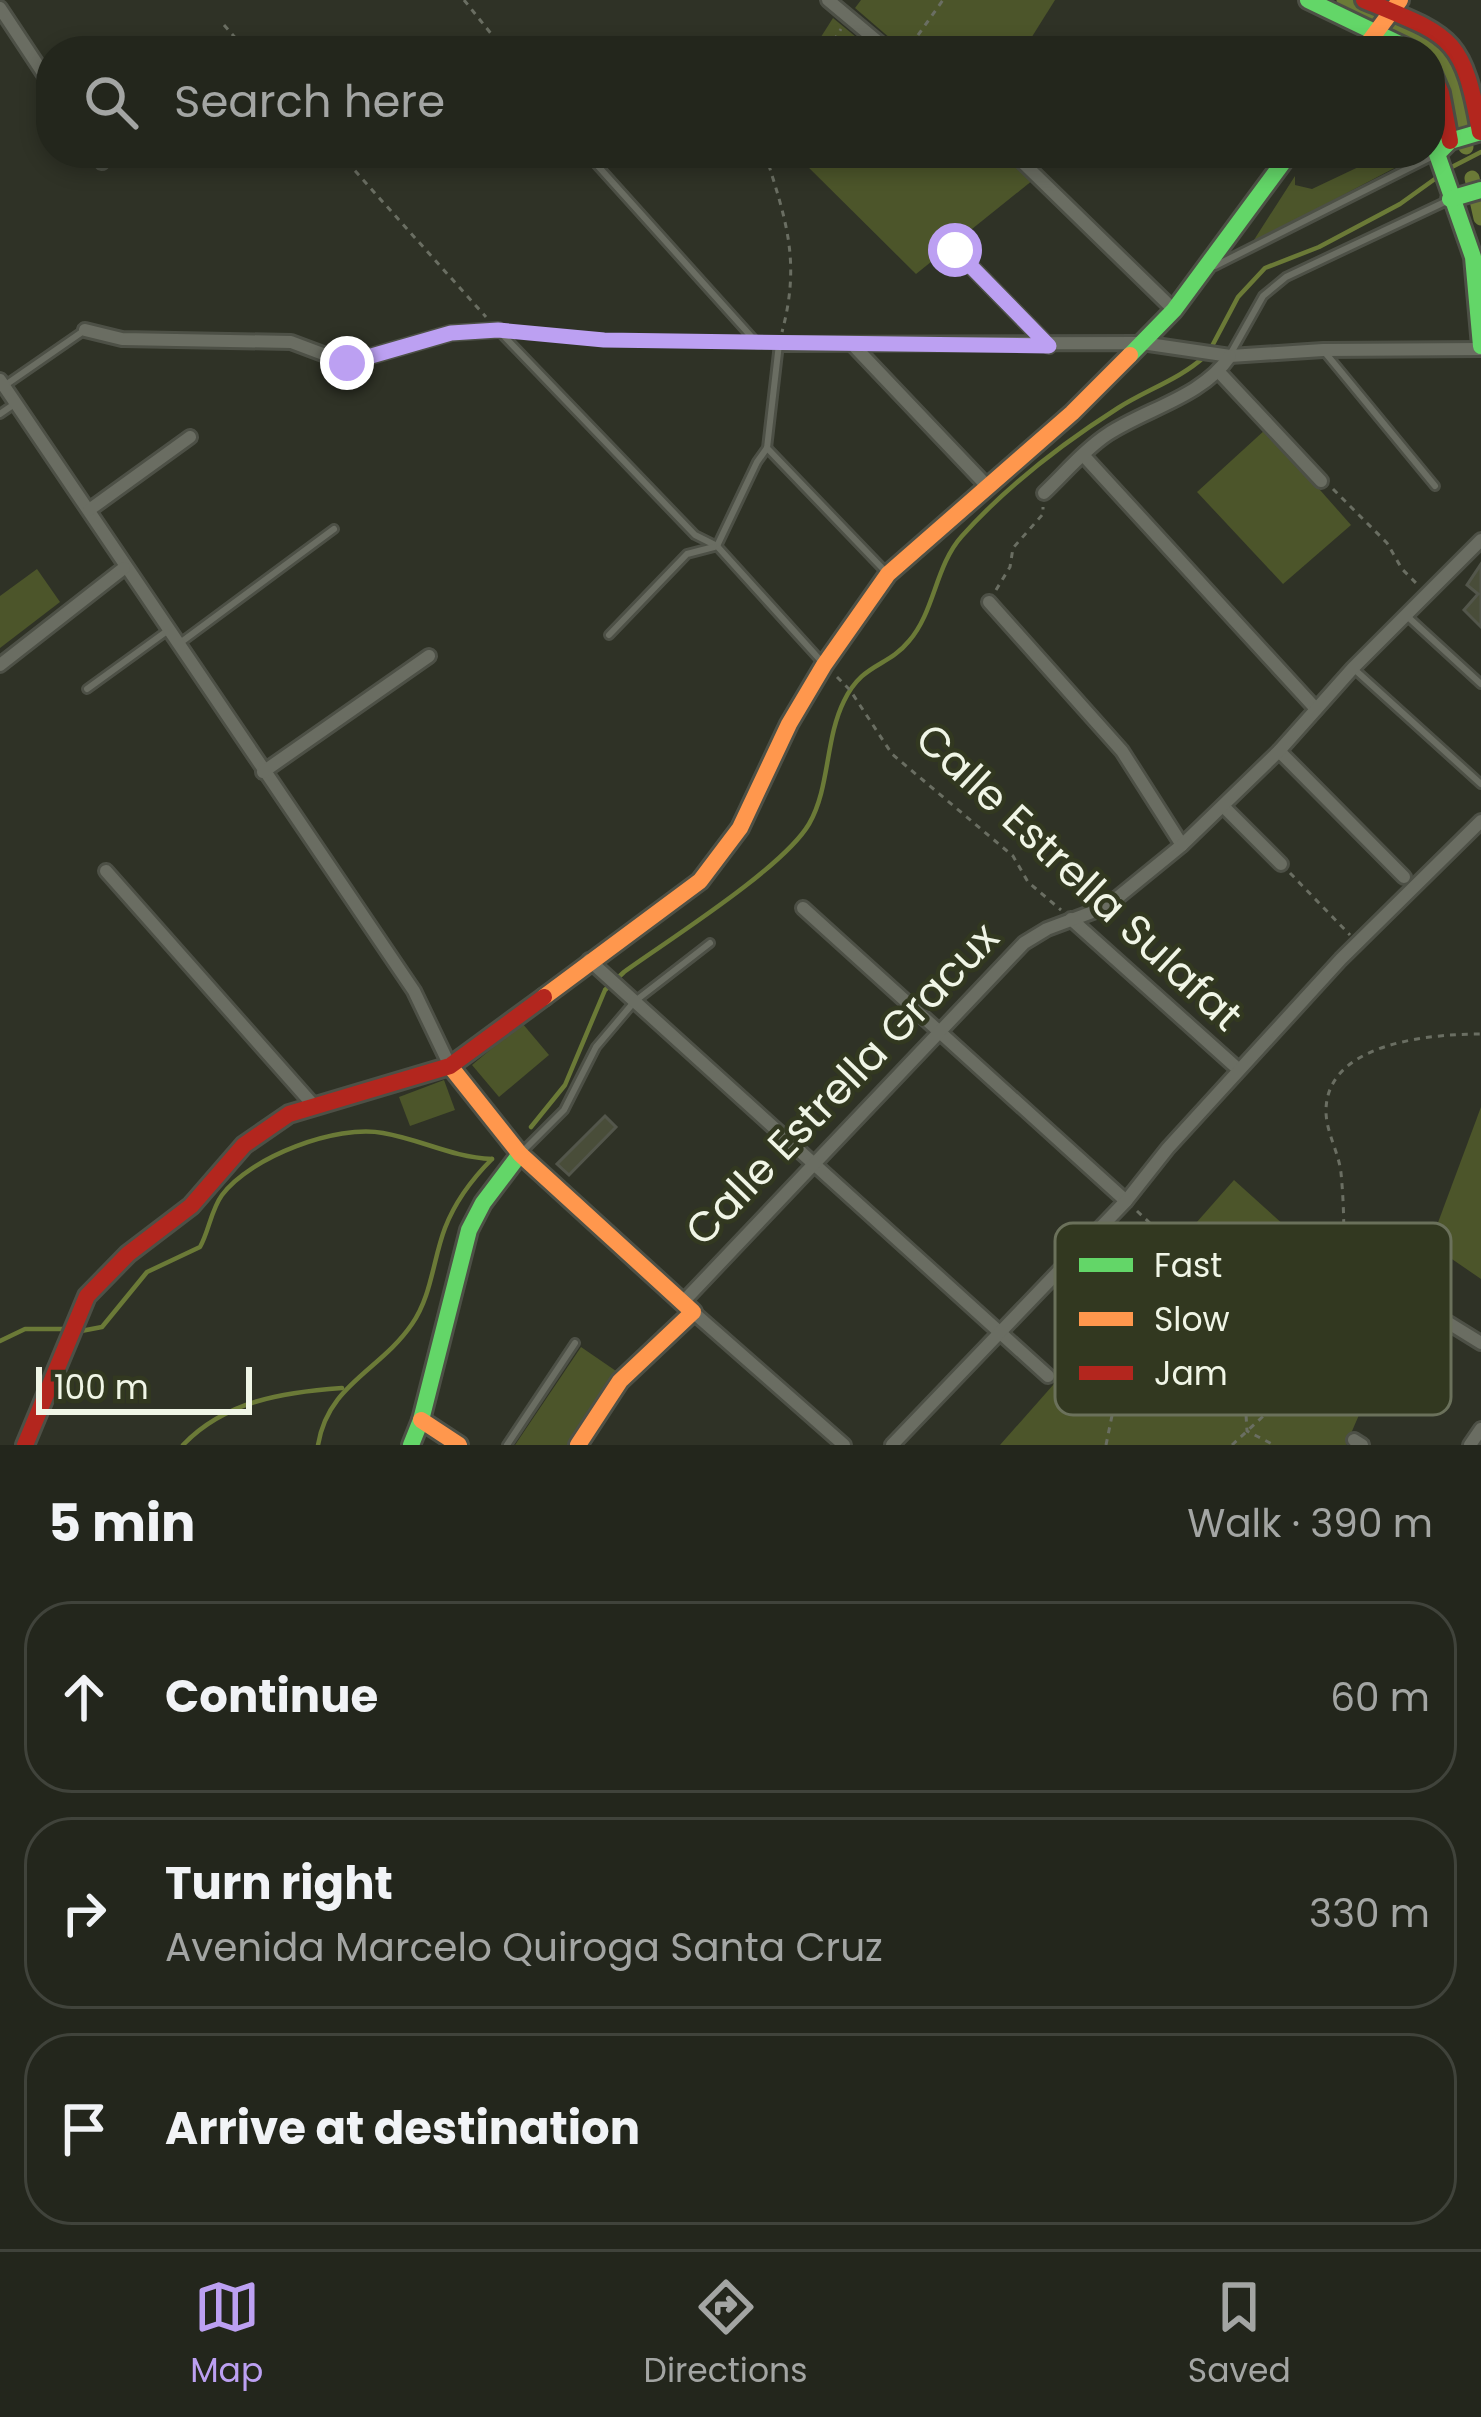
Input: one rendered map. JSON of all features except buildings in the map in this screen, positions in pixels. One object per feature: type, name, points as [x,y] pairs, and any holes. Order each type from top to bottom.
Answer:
[{"type":"main road","points":[[1308,0],[1386,36]]},
{"type":"main road","points":[[1364,0],[1396,6],[1444,36]]},
{"type":"main road","points":[[1373,36],[1396,6]]},
{"type":"main road","points":[[1445,37],[1454,43],[1472,79],[1481,132],[1445,151]]},
{"type":"main road","points":[[1445,166],[1449,193],[1473,257],[1481,347]]},
{"type":"main road","points":[[25,1445],[72,1329],[98,1282],[179,1217],[244,1145],[289,1114],[450,1066],[700,881],[717,863],[824,665],[888,574],[1072,413],[1174,310],[1279,168]]},
{"type":"main road","points":[[1449,193],[1481,190]]},
{"type":"main road","points":[[450,1066],[520,1154],[688,1307]]},
{"type":"main road","points":[[411,1445],[463,1260],[464,1239],[520,1154]]},
{"type":"main road","name":"Calle Estrella Gracux","points":[[578,1445],[620,1381],[688,1307]]},
{"type":"main road","points":[[421,1420],[460,1445]]},
{"type":"street","points":[[828,0],[873,36]]},
{"type":"street","points":[[0,8],[36,62]]},
{"type":"street","points":[[1028,168],[1174,310]]},
{"type":"street","points":[[955,250],[1049,346]]},
{"type":"street","points":[[86,330],[122,339],[291,342],[347,363],[451,333],[498,330]]},
{"type":"street","points":[[779,344],[1142,343],[1230,356],[1481,347]]},
{"type":"street","points":[[854,346],[987,486]]},
{"type":"street","points":[[1044,493],[1106,435],[1219,372],[1230,356]]},
{"type":"street","points":[[1219,372],[1322,481]]},
{"type":"street","points":[[2,383],[414,991],[450,1066]]},
{"type":"street","points":[[89,510],[190,437]]},
{"type":"street","points":[[1084,456],[1316,709]]},
{"type":"street","name":"Calle Estrella Gracux","points":[[688,1307],[1024,943],[1106,907],[1182,845],[1479,544]]},
{"type":"street","points":[[0,665],[124,568]]},
{"type":"street","points":[[989,602],[1122,752],[1182,845]]},
{"type":"street","points":[[263,772],[429,656]]},
{"type":"street","points":[[1279,751],[1404,878]]},
{"type":"street","points":[[1223,806],[1281,864]]},
{"type":"street","points":[[1105,1223],[1238,1069],[1481,820]]},
{"type":"street","points":[[106,872],[315,1108]]},
{"type":"street","points":[[803,908],[1126,1201]]},
{"type":"street","name":"Calle Estrella Sulafat","points":[[1071,919],[1238,1069]]},
{"type":"street","points":[[589,960],[1048,1376]]},
{"type":"street","points":[[892,1445],[1055,1277]]},
{"type":"street","points":[[688,1307],[844,1445]]},
{"type":"street","points":[[1451,1324],[1481,1343]]},
{"type":"street","points":[[1470,1445],[1481,1429]]},
{"type":"lane","points":[[600,168],[758,344]]},
{"type":"lane","points":[[1206,271],[1411,168]]},
{"type":"lane","points":[[1230,356],[1263,296],[1286,277],[1449,193]]},
{"type":"lane","points":[[2,383],[86,330]]},
{"type":"lane","points":[[498,330],[604,340],[779,344],[767,448],[717,546],[687,554],[609,635]]},
{"type":"lane","points":[[498,330],[695,535],[717,546],[824,665]]},
{"type":"lane","points":[[1323,350],[1436,486]]},
{"type":"lane","points":[[0,414],[16,403]]},
{"type":"lane","points":[[767,448],[888,574]]},
{"type":"lane","points":[[177,645],[334,529]]},
{"type":"lane","points":[[1406,615],[1481,684]]},
{"type":"lane","points":[[87,689],[167,631]]},
{"type":"lane","points":[[1353,668],[1481,784]]},
{"type":"lane","points":[[520,1154],[563,1110],[596,1047],[634,1002],[710,943]]},
{"type":"lane","points":[[507,1445],[575,1343]]},
{"type":"path","points":[[464,0],[493,36]]},
{"type":"path","points":[[917,36],[943,0]]},
{"type":"path","points":[[224,25],[234,36]]},
{"type":"path","points":[[352,168],[498,330]]},
{"type":"path","points":[[770,168],[790,235],[791,298],[779,344]]},
{"type":"path","points":[[1322,481],[1387,544],[1402,569],[1427,593]]},
{"type":"path","points":[[989,602],[1010,567],[1013,548],[1043,514],[1044,493]]},
{"type":"path","name":"Calle Estrella Sulafat","points":[[824,665],[850,690],[892,754],[1013,856],[1028,882],[1071,919]]},
{"type":"path","points":[[1281,864],[1351,935],[1341,959]]},
{"type":"path","points":[[1340,1223],[1341,1171],[1325,1114],[1329,1085],[1361,1053],[1403,1042],[1481,1034]]},
{"type":"path","points":[[1126,1201],[1150,1223]]},
{"type":"path","points":[[1106,1445],[1112,1415]]},
{"type":"path","points":[[1246,1415],[1247,1431]]},
{"type":"path","points":[[1232,1445],[1264,1415]]},
{"type":"path","points":[[1247,1431],[1274,1445]]},
{"type":"green space","points":[[861,0],[1055,0],[1032,36],[888,36],[855,8]]},
{"type":"green space","points":[[833,18],[855,36],[822,36]]},
{"type":"green space","points":[[809,168],[1018,168],[1033,180],[916,274]]},
{"type":"green space","points":[[1356,168],[1394,168],[1252,243],[1295,176],[1295,185],[1312,189]]},
{"type":"green space","points":[[1266,429],[1351,525],[1283,584],[1197,492]]},
{"type":"green space","points":[[37,569],[60,602],[0,648],[0,596]]},
{"type":"green space","points":[[522,1023],[549,1055],[499,1097],[472,1065]]},
{"type":"green space","points":[[444,1080],[455,1110],[410,1126],[399,1097]]},
{"type":"green space","points":[[1481,1107],[1481,1279],[1451,1258],[1451,1223],[1438,1223]]},
{"type":"green space","points":[[1234,1180],[1282,1223],[1196,1223]]},
{"type":"green space","points":[[581,1347],[616,1371],[567,1445],[515,1445]]},
{"type":"green space","points":[[1055,1383],[1055,1415],[1359,1415],[1346,1445],[1000,1445]]},
{"type":"waterway","points":[[1344,0],[1421,36]]},
{"type":"waterway","points":[[1445,62],[1454,83],[1466,147]]},
{"type":"waterway","points":[[1448,169],[1481,152]]},
{"type":"waterway","points":[[1211,348],[1238,297],[1265,268],[1319,247],[1400,204],[1439,176]]},
{"type":"waterway","points":[[1472,178],[1481,218]]},
{"type":"waterway","points":[[531,1127],[565,1085],[605,990],[776,861],[809,824],[821,795],[844,701],[859,679],[901,650],[918,629],[946,561],[962,536],[1056,451],[1204,357]]},
{"type":"waterway","points":[[81,1331],[102,1327],[147,1272],[200,1247],[218,1201],[235,1181],[296,1146],[342,1134],[383,1133],[492,1159]]},
{"type":"waterway","points":[[318,1445],[332,1407],[412,1324],[424,1301],[449,1218],[492,1159]]},
{"type":"waterway","points":[[0,1341],[25,1329],[69,1329]]},
{"type":"waterway","points":[[183,1445],[236,1409],[299,1392],[342,1388]]},
{"type":"traffic: fast","points":[[1308,0],[1383,36]]},
{"type":"traffic: fast","points":[[1445,146],[1481,132]]},
{"type":"traffic: fast","points":[[1130,355],[1174,310],[1279,168]]},
{"type":"traffic: fast","points":[[1442,168],[1473,257],[1481,346]]},
{"type":"traffic: fast","points":[[1450,199],[1481,190]]},
{"type":"traffic: fast","points":[[411,1445],[469,1230],[520,1154]]},
{"type":"traffic: slow","points":[[1373,36],[1400,0]]},
{"type":"traffic: slow","points":[[544,997],[700,881],[740,828],[789,724],[824,665],[888,574],[1072,413],[1130,355]]},
{"type":"traffic: slow","points":[[450,1066],[520,1154],[693,1312],[620,1381],[578,1445]]},
{"type":"traffic: slow","points":[[421,1420],[459,1445]]},
{"type":"traffic: jam","points":[[1364,0],[1439,36]]},
{"type":"traffic: jam","points":[[1445,41],[1467,76],[1480,132]]},
{"type":"traffic: jam","points":[[1445,114],[1450,141]]},
{"type":"traffic: jam","points":[[25,1445],[87,1296],[128,1254],[191,1206],[244,1145],[289,1114],[450,1066],[544,997]]},
{"type":"route","points":[[347,363],[451,333],[498,330],[604,340],[1049,346],[955,250]]}]
